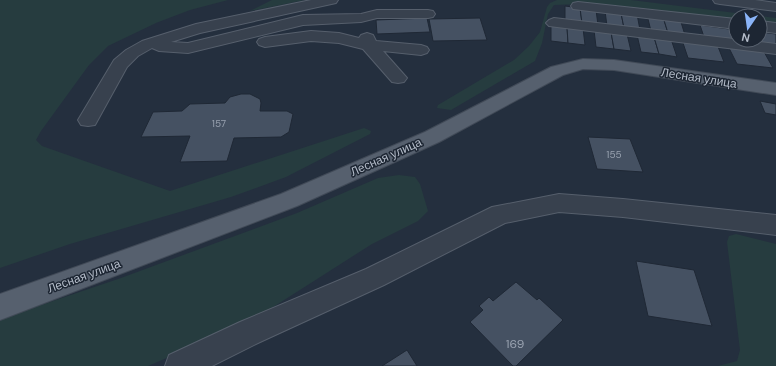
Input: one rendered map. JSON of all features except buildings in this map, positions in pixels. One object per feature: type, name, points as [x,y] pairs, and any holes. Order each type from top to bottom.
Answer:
[{"type":"main road","name":"Лесная улица","points":[[0,307],[289,200],[432,137],[557,71],[583,64],[614,65],[776,89]]},
{"type":"street","points":[[88,120],[120,64],[132,53],[148,44],[196,29],[331,0]]},
{"type":"street","points":[[720,0],[776,7]]},
{"type":"street","points":[[196,29],[253,3]]},
{"type":"street","points":[[578,6],[728,23]]},
{"type":"street","points":[[188,48],[303,20],[361,18],[377,14],[428,14]]},
{"type":"street","points":[[361,18],[369,45],[398,78]]},
{"type":"street","points":[[554,22],[776,49]]},
{"type":"street","points":[[148,44],[205,48],[311,36],[338,38],[369,45],[420,50]]},
{"type":"street","points":[[180,366],[250,332],[375,277],[500,214],[559,203],[623,208],[776,225]]},
{"type":"green space","points":[[0,0],[228,0],[190,10],[156,23],[108,46],[89,65],[41,131],[36,140],[42,146],[170,191],[364,128],[371,131],[370,134],[286,177],[231,197],[70,244],[0,268]]},
{"type":"green space","points":[[272,0],[305,0],[250,11]]},
{"type":"green space","points":[[557,0],[631,0],[728,12],[728,19],[623,6],[577,4],[554,5],[548,14],[542,43],[535,61],[451,110],[437,108],[438,105],[514,60],[529,46],[540,32],[547,7],[550,3]]},
{"type":"green space","points":[[768,17],[776,18],[776,25],[768,24]]},
{"type":"green space","points":[[399,175],[415,177],[420,184],[428,211],[418,221],[372,244],[248,323],[148,366],[0,366],[0,319],[121,278],[297,213],[378,178]]},
{"type":"green space","points":[[736,234],[776,244],[776,366],[718,366],[737,361],[740,350],[727,242],[729,236]]}]
